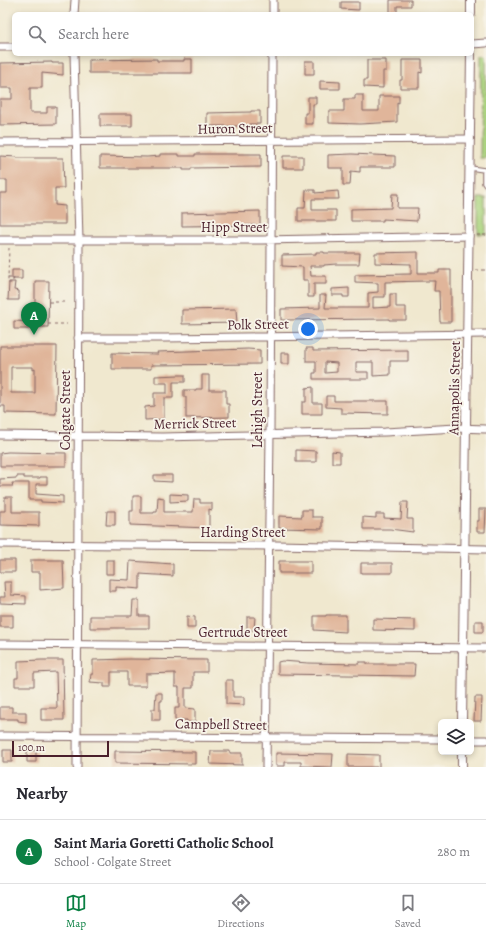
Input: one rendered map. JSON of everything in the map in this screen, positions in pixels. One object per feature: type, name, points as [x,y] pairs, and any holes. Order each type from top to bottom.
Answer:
[{"type":"street","points":[[74,12],[75,0]]},
{"type":"street","points":[[273,0],[273,12]]},
{"type":"street","points":[[471,12],[472,0]]},
{"type":"street","points":[[474,44],[486,44]]},
{"type":"street","points":[[0,47],[12,47]]},
{"type":"street","name":"Colgate Street","points":[[74,56],[75,142],[79,241],[77,767]]},
{"type":"street","name":"Lehigh Street","points":[[266,767],[270,434],[272,56]]},
{"type":"street","name":"Annapolis Street","points":[[462,719],[468,334],[473,236],[470,168],[471,56]]},
{"type":"street","name":"Huron Street","points":[[0,142],[470,139]]},
{"type":"street","name":"Hipp Street","points":[[0,240],[271,240],[473,236]]},
{"type":"street","name":"Polk Street","points":[[78,338],[486,334]]},
{"type":"street","name":"Merrick Street","points":[[0,435],[162,437],[486,429]]},
{"type":"street","name":"Harding Street","points":[[0,544],[275,545],[486,549]]},
{"type":"street","name":"Gertrude Street","points":[[0,644],[486,648]]},
{"type":"street","name":"Campbell Street","points":[[0,736],[438,740]]},
{"type":"street","points":[[474,740],[486,740]]},
{"type":"street","points":[[462,755],[462,767]]},
{"type":"lane","points":[[470,168],[485,170],[484,183],[486,186]]},
{"type":"path","points":[[473,236],[486,235]]},
{"type":"path","points":[[8,278],[9,247]]},
{"type":"path","points":[[476,270],[486,270]]},
{"type":"path","points":[[49,302],[67,302]]},
{"type":"path","points":[[48,324],[67,324]]},
{"type":"green space","points":[[481,55],[486,55],[486,158],[480,158]]},
{"type":"green space","points":[[478,198],[486,198],[486,234],[478,234]]},
{"type":"building","points":[[390,0],[411,0],[411,6],[397,6],[397,12],[390,12]]},
{"type":"building","points":[[341,2],[359,2],[359,10],[341,9]]},
{"type":"building","points":[[157,59],[157,61],[184,61],[184,59],[192,59],[192,73],[89,73],[89,60]]},
{"type":"building","points":[[367,60],[386,60],[386,71],[383,71],[383,88],[364,87],[364,80],[367,80]]},
{"type":"building","points":[[402,60],[422,60],[422,73],[419,72],[419,88],[400,88],[400,80],[402,80]]},
{"type":"building","points":[[305,61],[314,61],[314,74],[305,74]]},
{"type":"building","points":[[0,63],[63,63],[63,75],[42,73],[42,88],[30,88],[30,113],[47,113],[47,107],[56,107],[56,124],[0,125],[0,99],[12,99],[12,88],[0,88]]},
{"type":"building","points":[[320,81],[340,82],[340,89],[320,89]]},
{"type":"building","points":[[355,95],[363,95],[363,111],[379,111],[379,96],[399,96],[399,103],[397,102],[397,122],[360,124],[329,123],[329,111],[344,111],[344,99],[355,99]]},
{"type":"building","points":[[308,97],[316,97],[316,104],[313,104],[313,124],[305,124],[305,113],[308,113]]},
{"type":"building","points":[[260,111],[260,124],[250,124],[250,126],[207,126],[207,113]]},
{"type":"building","points":[[100,114],[132,114],[132,126],[100,126]]},
{"type":"building","points":[[160,154],[195,156],[195,154],[261,154],[261,167],[191,168],[191,170],[183,170],[183,168],[100,168],[100,156],[147,157],[160,156]]},
{"type":"building","points":[[352,154],[395,156],[395,167],[360,167],[360,172],[351,171],[350,185],[343,185],[343,168],[328,168],[328,155]]},
{"type":"building","points":[[0,156],[17,158],[63,158],[64,188],[55,188],[55,205],[65,206],[65,224],[0,224],[0,193],[7,193],[7,180],[0,180]]},
{"type":"building","points":[[283,156],[303,156],[303,168],[283,168]]},
{"type":"building","points":[[306,190],[315,190],[315,193],[338,191],[339,199],[312,199],[312,210],[336,210],[336,221],[298,221],[298,208],[305,208]]},
{"type":"building","points":[[392,194],[398,194],[397,208],[418,208],[417,221],[383,219],[383,221],[351,221],[351,209],[391,208]]},
{"type":"building","points":[[260,211],[260,225],[182,226],[182,213]]},
{"type":"building","points":[[316,252],[360,253],[359,264],[310,266],[311,276],[326,276],[326,284],[314,284],[314,297],[308,297],[308,280],[303,280],[303,267],[282,266],[282,255],[316,254]]},
{"type":"building","points":[[418,252],[418,273],[439,273],[439,270],[451,270],[451,322],[440,322],[439,291],[434,291],[435,281],[385,282],[385,297],[373,297],[373,308],[390,307],[390,294],[396,294],[396,307],[406,307],[406,320],[281,320],[281,309],[320,308],[320,295],[326,295],[325,308],[368,308],[368,293],[378,292],[378,283],[355,282],[355,275],[411,274],[411,264],[375,263],[375,253]]},
{"type":"building","points":[[12,270],[22,270],[22,279],[12,279]]},
{"type":"building","points":[[35,281],[49,281],[48,327],[14,329],[14,321],[35,322]]},
{"type":"building","points":[[9,282],[15,282],[14,290],[19,291],[19,300],[8,300]]},
{"type":"building","points":[[349,288],[349,297],[343,297],[343,295],[332,295],[332,289]]},
{"type":"building","points":[[236,309],[237,323],[182,324],[182,310]]},
{"type":"building","points":[[0,346],[57,346],[56,414],[5,413],[5,406],[0,406]],"holes":[[[11,367],[33,367],[33,370],[35,369],[35,393],[11,393]]]},
{"type":"building","points":[[306,348],[313,348],[313,351],[408,350],[408,361],[390,361],[390,375],[373,376],[373,362],[356,362],[356,372],[368,372],[368,379],[313,379],[313,373],[316,373],[316,361],[306,361]],"holes":[[[325,362],[337,363],[337,372],[325,373]]]},
{"type":"building","points":[[248,349],[260,350],[260,364],[151,365],[151,369],[112,369],[112,353],[158,354],[157,352]]},
{"type":"building","points":[[281,353],[289,353],[289,364],[281,364]]},
{"type":"building","points":[[185,375],[185,382],[173,382],[173,398],[164,398],[164,419],[145,420],[145,407],[154,406],[154,393],[167,393],[167,383],[155,383],[155,376]]},
{"type":"building","points":[[202,375],[209,375],[209,390],[226,390],[226,404],[229,404],[229,417],[186,418],[186,397],[184,397],[184,390],[202,389]]},
{"type":"building","points":[[313,387],[313,403],[322,403],[322,414],[302,414],[302,402],[306,402],[306,388]]},
{"type":"building","points":[[326,396],[334,396],[334,401],[388,401],[388,414],[341,413],[341,408],[326,407]]},
{"type":"building","points":[[296,450],[316,451],[316,462],[296,462]]},
{"type":"building","points":[[332,451],[340,452],[340,463],[332,463]]},
{"type":"building","points":[[0,453],[66,453],[66,466],[0,466]]},
{"type":"building","points":[[154,475],[172,475],[172,482],[154,481]]},
{"type":"building","points":[[17,476],[24,476],[24,478],[47,477],[47,484],[36,484],[36,494],[63,496],[63,503],[29,500],[29,483],[12,483],[13,486],[0,486],[0,479],[17,478]]},
{"type":"building","points":[[170,494],[188,495],[188,501],[170,502]]},
{"type":"building","points":[[133,496],[141,496],[141,513],[157,512],[158,497],[164,498],[164,512],[193,512],[194,499],[200,499],[200,503],[212,503],[212,510],[209,509],[209,528],[130,525],[130,511],[133,511]]},
{"type":"building","points":[[5,497],[12,497],[12,512],[39,512],[39,526],[0,525],[0,511],[5,511]]},
{"type":"building","points":[[402,502],[408,502],[407,519],[413,519],[413,532],[390,529],[363,529],[363,517],[376,518],[376,514],[384,514],[384,518],[401,519]]},
{"type":"building","points":[[479,509],[486,509],[485,532],[477,532]]},
{"type":"building","points":[[302,510],[312,510],[312,517],[322,517],[322,529],[279,528],[279,516],[302,517]]},
{"type":"building","points":[[107,511],[115,511],[115,525],[106,525]]},
{"type":"building","points":[[0,560],[15,560],[15,572],[0,572]]},
{"type":"building","points":[[31,560],[63,560],[64,588],[40,590],[40,572],[31,572]]},
{"type":"building","points":[[106,560],[114,560],[114,574],[106,574]]},
{"type":"building","points":[[130,561],[173,564],[173,576],[140,574],[140,589],[116,587],[116,591],[109,591],[109,579],[129,580]]},
{"type":"building","points":[[279,561],[311,561],[311,573],[279,573]]},
{"type":"building","points":[[361,563],[392,563],[392,573],[361,573]]},
{"type":"building","points":[[4,582],[11,582],[11,595],[26,596],[26,604],[0,603],[0,597],[5,597]]},
{"type":"building","points":[[133,600],[139,600],[139,616],[149,616],[149,628],[90,628],[90,616],[132,616]]},
{"type":"building","points":[[0,615],[13,615],[13,627],[0,627]]},
{"type":"building","points":[[346,615],[346,632],[314,630],[314,616]]},
{"type":"building","points":[[187,616],[195,617],[195,628],[187,628]]},
{"type":"building","points":[[247,617],[255,617],[254,630],[247,630]]},
{"type":"building","points":[[373,619],[415,620],[415,631],[373,630]]},
{"type":"building","points":[[475,621],[483,621],[483,632],[475,632]]},
{"type":"building","points":[[63,660],[64,720],[41,720],[41,708],[57,708],[56,672],[34,673],[34,686],[15,686],[15,678],[18,678],[18,661]]},
{"type":"building","points":[[93,660],[207,660],[207,672],[193,672],[193,688],[185,688],[185,708],[195,709],[195,722],[175,720],[175,708],[179,708],[179,687],[175,687],[175,673],[146,674],[146,686],[127,686],[127,672],[111,672],[111,687],[104,687],[104,683],[90,682],[91,674],[93,674]]},
{"type":"building","points":[[278,662],[308,663],[359,664],[359,662],[367,662],[367,664],[415,664],[414,676],[278,674]]},
{"type":"building","points":[[226,680],[233,680],[233,697],[244,697],[244,705],[226,704]]},
{"type":"building","points":[[156,693],[162,693],[162,701],[160,701],[160,720],[152,720],[152,709],[155,709]]},
{"type":"building","points":[[475,697],[482,697],[481,721],[474,721]]},
{"type":"building","points":[[0,707],[12,707],[12,712],[26,712],[26,722],[18,721],[18,719],[0,719]]},
{"type":"building","points":[[3,750],[12,750],[12,762],[3,762]]},
{"type":"building","points":[[27,750],[36,751],[36,762],[27,762]]},
{"type":"building","points":[[115,751],[195,752],[195,764],[115,763]]},
{"type":"building","points":[[211,751],[230,751],[230,753],[242,753],[242,765],[210,764]]},
{"type":"building","points":[[276,753],[333,754],[332,767],[301,766],[301,762],[285,762],[285,766],[276,766]]},
{"type":"building","points":[[348,754],[379,755],[379,767],[348,767]]},
{"type":"place","name":"Saint Maria Goretti Catholic School","points":[[34,335]]}]
